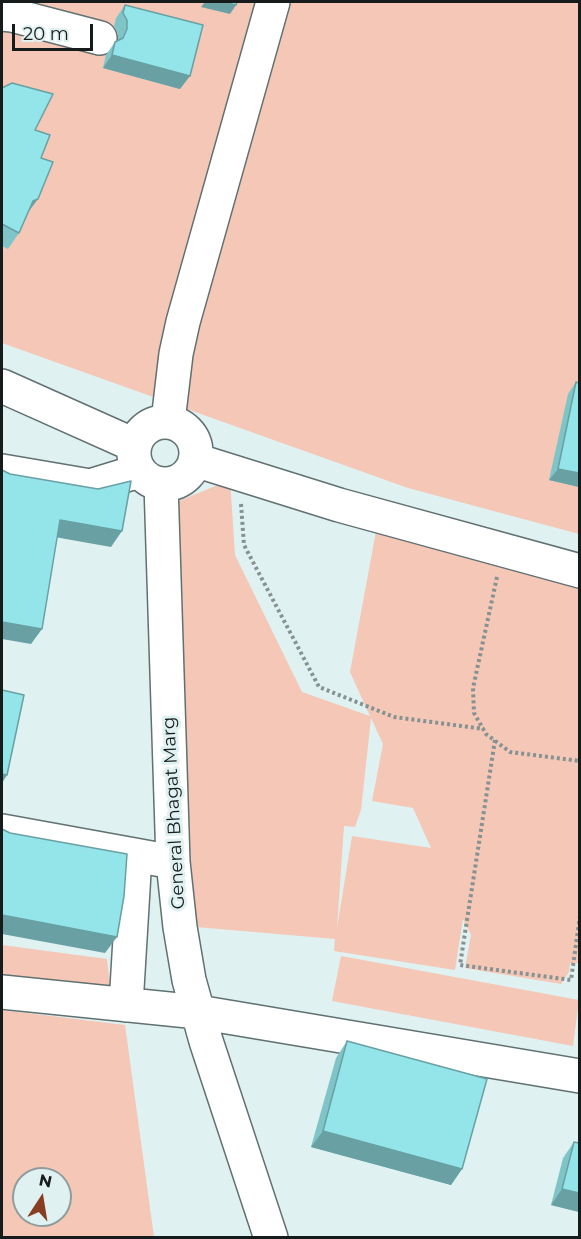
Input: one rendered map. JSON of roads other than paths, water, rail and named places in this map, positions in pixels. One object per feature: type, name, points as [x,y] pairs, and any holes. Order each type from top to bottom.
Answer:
[{"type":"street","points":[[168,421],[176,354],[183,322],[273,2]]},
{"type":"street","points":[[2,14],[100,38]]},
{"type":"street","points":[[2,386],[145,467],[179,481],[186,475],[195,460],[195,442],[184,428],[168,421],[159,422],[143,430],[145,467]]},
{"type":"street","points":[[195,460],[339,505],[579,571]]},
{"type":"street","points":[[2,471],[90,486],[145,467]]},
{"type":"street","name":"General Bhagat Marg","points":[[145,467],[173,862],[189,980],[271,1238]]},
{"type":"street","points":[[2,831],[173,862]]},
{"type":"street","points":[[126,1005],[135,856]]},
{"type":"street","points":[[2,992],[198,1012],[579,1076]]}]
